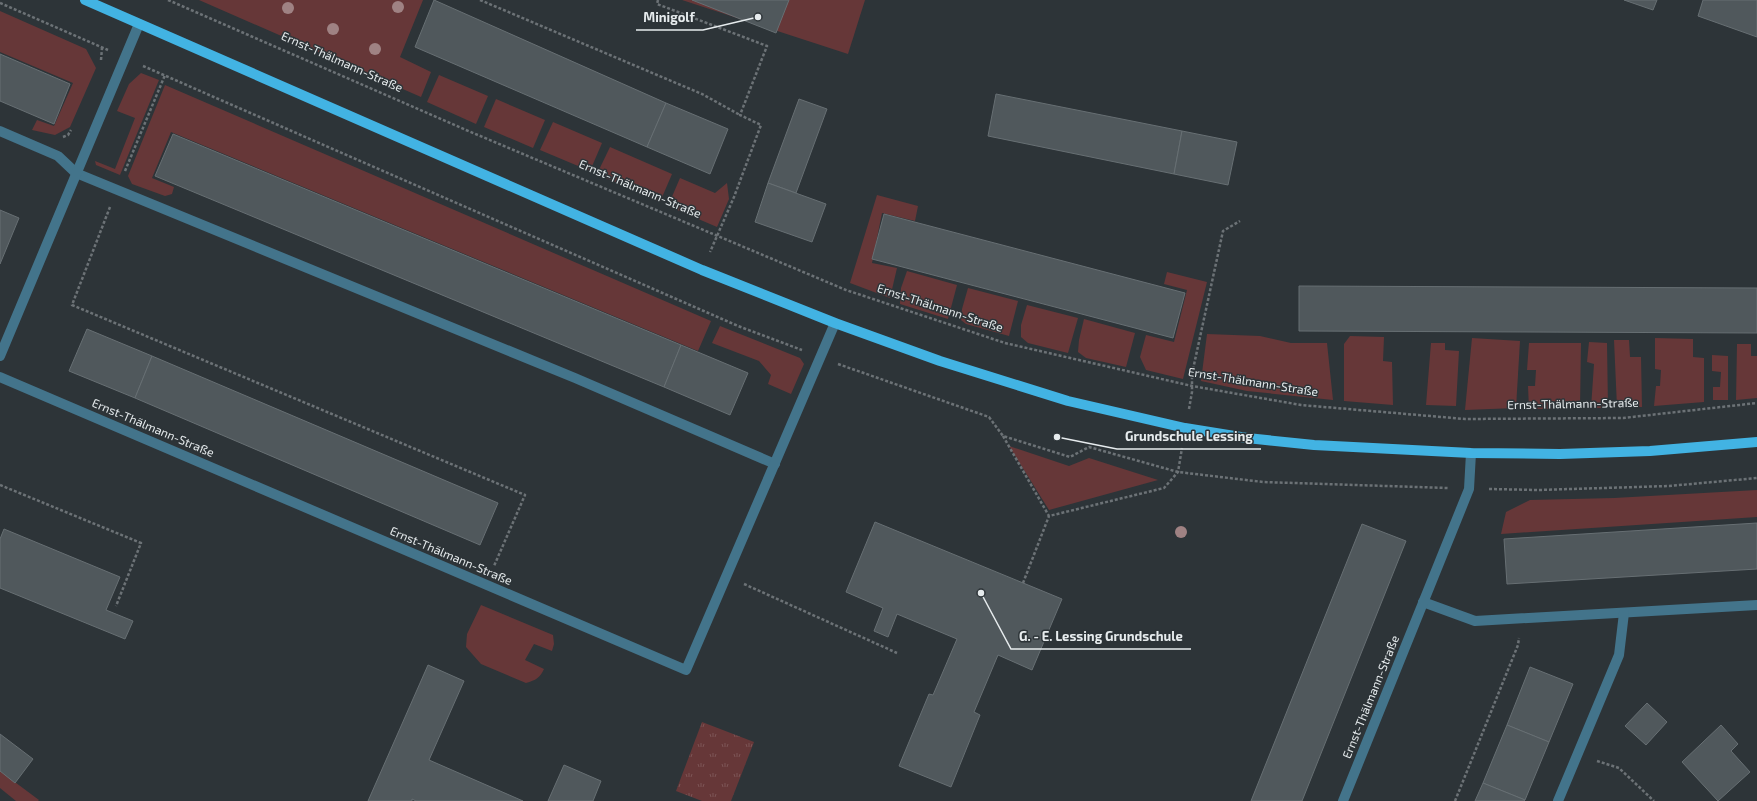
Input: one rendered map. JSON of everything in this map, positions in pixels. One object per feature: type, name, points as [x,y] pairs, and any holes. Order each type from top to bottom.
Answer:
[{"type":"main road","points":[[85,0],[702,270],[835,323],[940,361],[1068,401],[1160,424],[1247,438],[1314,445],[1471,453],[1560,454],[1642,451],[1757,442]]},
{"type":"street","points":[[0,356],[139,24]]},
{"type":"street","points":[[0,131],[58,156],[76,173],[553,369],[775,464]]},
{"type":"street","name":"Ernst-Thälmann-Straße","points":[[0,377],[686,670],[835,323]]},
{"type":"street","name":"Ernst-Thälmann-Straße","points":[[1343,801],[1469,489],[1471,453]]},
{"type":"street","points":[[1424,602],[1475,621],[1757,605]]},
{"type":"street","points":[[1558,801],[1619,655],[1624,613]]},
{"type":"path","name":"Ernst-Thälmann-Straße","points":[[168,0],[466,130],[846,290],[1005,343],[1192,386],[1301,405],[1465,419],[1623,418],[1757,404]]},
{"type":"path","points":[[480,0],[702,94],[761,125],[734,196],[702,270]]},
{"type":"path","points":[[658,0],[657,4],[767,46],[740,115]]},
{"type":"path","points":[[100,67],[102,48]]},
{"type":"path","points":[[165,75],[117,190],[72,305],[525,495],[485,584]]},
{"type":"path","points":[[57,139],[68,135],[74,126]]},
{"type":"path","points":[[1049,516],[1164,488],[1178,472],[1192,386],[1192,374],[1223,231],[1240,221]]},
{"type":"path","points":[[1003,436],[1049,516]]},
{"type":"path","points":[[0,485],[141,543],[116,606]]},
{"type":"path","points":[[1023,583],[1049,516]]},
{"type":"path","points":[[727,577],[897,653]]},
{"type":"path","points":[[1455,801],[1518,645],[1519,619]]},
{"type":"path","points":[[1577,754],[1619,768],[1654,801]]},
{"type":"green space","points":[[199,0],[423,0],[400,57],[431,72],[421,97]]},
{"type":"green space","points":[[682,0],[865,0],[848,54]]},
{"type":"green space","points":[[0,11],[86,49],[96,68],[70,127],[55,135],[32,130],[37,120],[54,126],[73,83],[0,52]]},
{"type":"green space","points":[[141,73],[159,80],[120,175],[96,165],[95,161],[115,169],[135,118],[117,111],[129,84]]},
{"type":"green space","points":[[439,75],[488,96],[476,124],[427,102]]},
{"type":"green space","points":[[165,85],[711,321],[698,351],[171,132],[152,178],[174,187],[172,194],[165,196],[132,184],[128,176]]},
{"type":"green space","points":[[496,99],[545,120],[533,148],[484,127]]},
{"type":"green space","points":[[553,122],[602,143],[590,171],[540,150]]},
{"type":"green space","points":[[610,147],[672,174],[660,202],[597,174]]},
{"type":"green space","points":[[680,178],[715,193],[727,183],[729,199],[717,227],[668,206]]},
{"type":"green space","points":[[877,195],[918,206],[915,221],[882,213],[872,263],[897,268],[890,298],[850,283]]},
{"type":"green space","points":[[907,271],[957,285],[948,319],[900,304],[901,288]]},
{"type":"green space","points":[[1167,272],[1207,282],[1183,379],[1146,370],[1140,357],[1146,335],[1174,342],[1187,290],[1164,284]]},
{"type":"green space","points":[[968,288],[1018,301],[1009,336],[966,324],[961,320],[962,309]]},
{"type":"green space","points":[[1027,305],[1078,318],[1068,353],[1028,343],[1021,337],[1021,325]]},
{"type":"green space","points":[[1084,319],[1135,333],[1126,367],[1086,358],[1078,352]]},
{"type":"green space","points":[[720,326],[800,358],[804,364],[791,394],[768,384],[771,375],[759,361],[712,343]]},
{"type":"green space","points":[[1207,334],[1260,336],[1291,343],[1327,343],[1333,400],[1247,391],[1201,381]]},
{"type":"green space","points":[[1350,336],[1384,337],[1383,361],[1392,362],[1393,405],[1344,401],[1344,344]]},
{"type":"green space","points":[[1472,338],[1520,341],[1516,408],[1465,410]]},
{"type":"green space","points":[[1655,338],[1693,339],[1693,357],[1704,358],[1704,402],[1654,406],[1656,386],[1660,386],[1661,370],[1655,369]]},
{"type":"green space","points":[[1614,340],[1629,340],[1630,357],[1641,357],[1642,407],[1617,407]]},
{"type":"green space","points":[[1589,342],[1607,343],[1608,408],[1591,408],[1594,364],[1587,362]]},
{"type":"green space","points":[[1431,343],[1445,343],[1445,350],[1459,351],[1456,406],[1426,405]]},
{"type":"green space","points":[[1529,343],[1581,343],[1580,409],[1529,409],[1528,386],[1535,386],[1536,370],[1527,370]]},
{"type":"green space","points":[[1737,344],[1751,344],[1751,356],[1757,356],[1757,398],[1736,400]]},
{"type":"green space","points":[[1712,355],[1728,356],[1728,400],[1713,400],[1713,387],[1720,387],[1721,372],[1712,371]]},
{"type":"green space","points":[[1009,446],[1069,466],[1089,458],[1158,480],[1049,510]]},
{"type":"green space","points":[[1757,490],[1757,517],[1501,534],[1506,512],[1530,500],[1614,498]]},
{"type":"green space","points":[[481,605],[553,635],[554,644],[552,651],[534,644],[525,660],[544,669],[541,675],[526,683],[481,664],[466,647],[467,634]]},
{"type":"green space","points":[[702,722],[754,742],[731,801],[702,801],[676,791]]},
{"type":"green space","points":[[0,771],[39,800],[16,801],[0,788]]},
{"type":"building","points":[[434,0],[666,103],[647,147],[415,47]]},
{"type":"building","points":[[692,0],[789,0],[776,33]]},
{"type":"building","points":[[1624,0],[1657,0],[1653,10]]},
{"type":"building","points":[[1703,0],[1757,0],[1757,37],[1698,16]]},
{"type":"building","points":[[0,54],[70,84],[54,124],[0,101]]},
{"type":"building","points":[[996,94],[1182,131],[1174,174],[988,136]]},
{"type":"building","points":[[799,99],[827,109],[796,193],[768,183]]},
{"type":"building","points":[[666,103],[728,129],[710,174],[647,147]]},
{"type":"building","points":[[1182,131],[1237,142],[1228,185],[1174,174]]},
{"type":"building","points":[[173,134],[681,345],[664,387],[155,176]]},
{"type":"building","points":[[768,183],[826,204],[812,242],[755,222]]},
{"type":"building","points":[[0,210],[19,218],[0,264]]},
{"type":"building","points":[[884,214],[1185,293],[1173,338],[872,259]]},
{"type":"building","points":[[1299,286],[1757,288],[1757,333],[1299,331]]},
{"type":"building","points":[[87,329],[152,356],[135,398],[69,371]]},
{"type":"building","points":[[681,345],[748,373],[730,415],[664,387]]},
{"type":"building","points":[[152,356],[498,503],[480,545],[135,398]]},
{"type":"building","points":[[875,522],[1062,599],[1032,670],[998,655],[974,712],[980,715],[951,787],[899,766],[929,694],[933,695],[957,639],[897,614],[888,637],[874,631],[883,608],[846,592]]},
{"type":"building","points":[[1757,523],[1757,569],[1507,584],[1504,539]]},
{"type":"building","points":[[1362,524],[1406,541],[1302,801],[1251,801]]},
{"type":"building","points":[[4,529],[120,577],[106,610],[133,621],[125,639],[0,588],[0,539]]},
{"type":"building","points":[[428,665],[464,681],[429,760],[523,801],[416,801],[412,799],[412,801],[368,801]]},
{"type":"building","points":[[1530,667],[1573,684],[1549,742],[1507,725]]},
{"type":"building","points":[[1647,703],[1667,722],[1646,745],[1625,726]]},
{"type":"building","points":[[1507,725],[1549,742],[1525,800],[1483,783]]},
{"type":"building","points":[[1721,725],[1738,744],[1731,751],[1750,772],[1718,801],[1682,762]]},
{"type":"building","points":[[0,734],[33,759],[15,783],[0,771]]},
{"type":"building","points":[[564,765],[601,781],[593,801],[548,801]]},
{"type":"building","points":[[1483,783],[1525,800],[1475,801]]},
{"type":"place","name":"Minigolf","points":[[758,17]]},
{"type":"place","name":"Grundschule Lessing","points":[[1057,437]]},
{"type":"place","name":"G. - E. Lessing Grundschule","points":[[981,593]]}]
